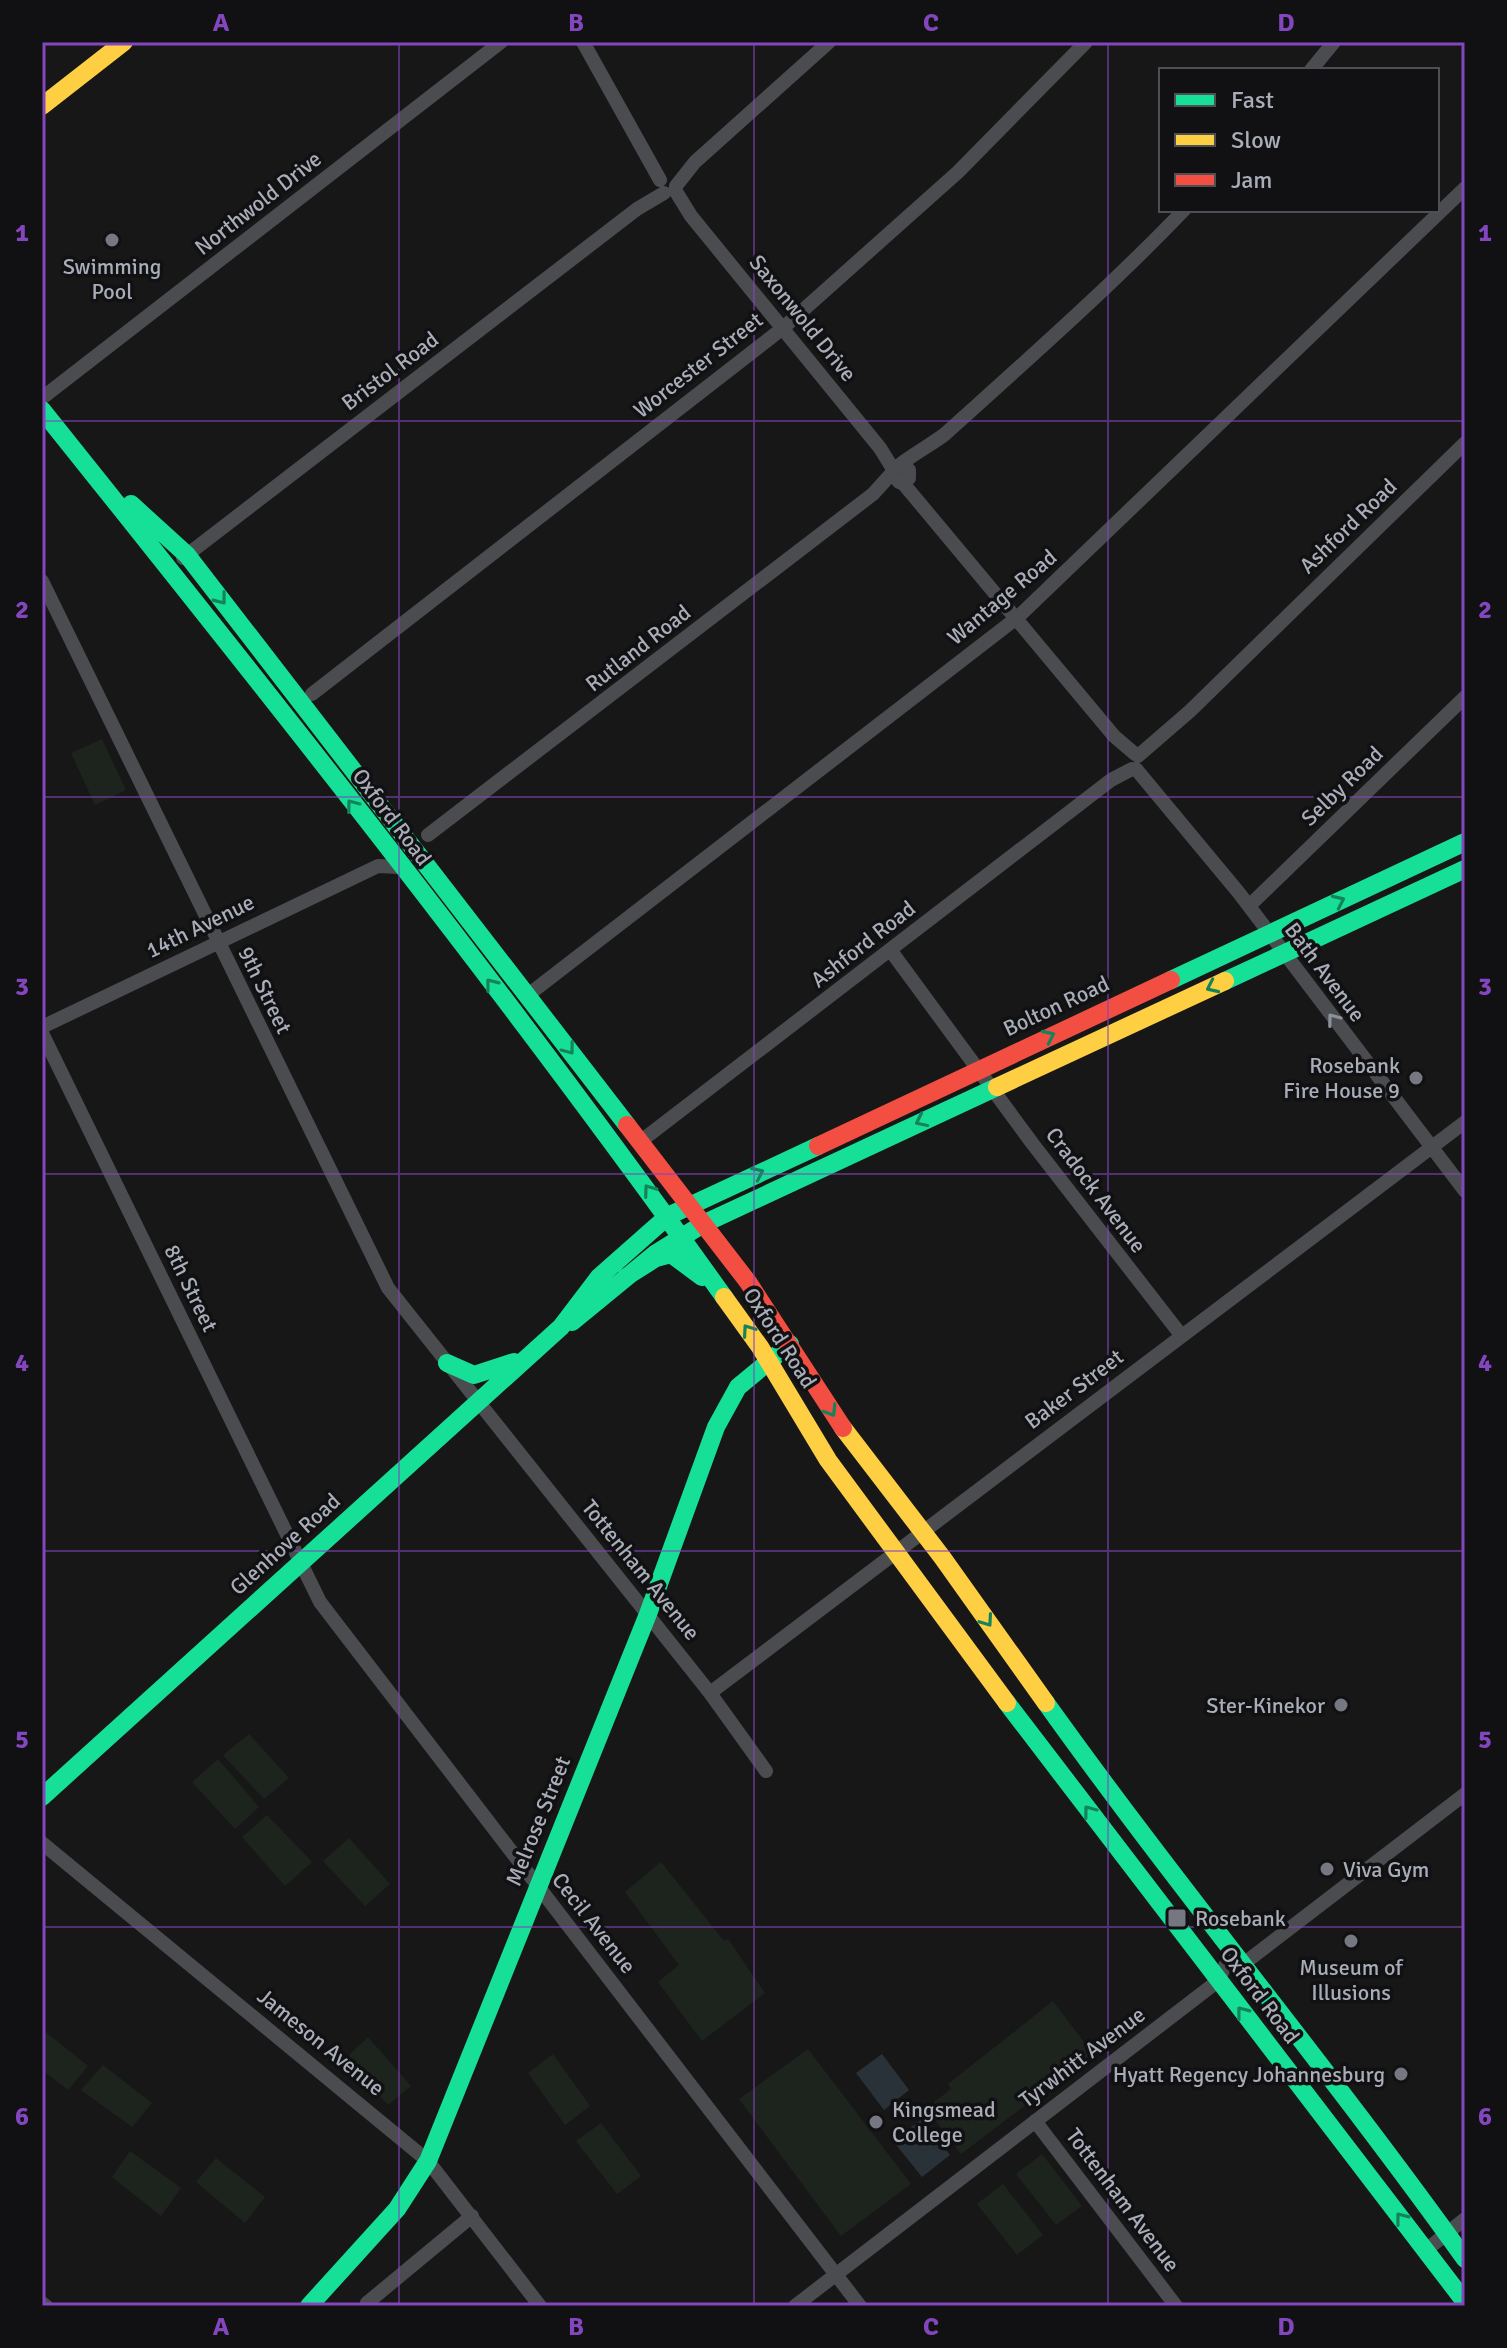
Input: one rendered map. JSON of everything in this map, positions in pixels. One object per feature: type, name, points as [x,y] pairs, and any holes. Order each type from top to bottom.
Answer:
[{"type":"main road","points":[[42,106],[124,42]]},
{"type":"main road","name":"Oxford Road","points":[[43,399],[137,511],[187,555],[304,699],[703,1224],[790,1344],[856,1448],[922,1532],[1102,1781],[1465,2259]]},
{"type":"main road","name":"Oxford Road","points":[[43,399],[290,723],[382,857],[399,867],[683,1235],[768,1360],[828,1460],[952,1631],[1465,2302]]},
{"type":"main road","name":"Bolton Road","points":[[668,1216],[1465,842]]},
{"type":"main road","points":[[683,1235],[991,1087],[1465,869]]},
{"type":"main road","name":"Glenhove Road","points":[[42,1797],[561,1327],[599,1277],[668,1216]]},
{"type":"main road","name":"Glenhove Road","points":[[561,1327],[574,1321],[683,1235]]},
{"type":"main road","points":[[626,1277],[656,1258],[671,1254],[687,1263],[727,1300]]},
{"type":"main road","name":"Melrose Street","points":[[309,2306],[391,2217],[428,2161],[648,1614],[720,1419],[738,1387],[790,1344]]},
{"type":"main road","points":[[447,1363],[464,1373],[481,1374],[535,1351]]},
{"type":"street","name":"Northwold Drive","points":[[43,399],[501,42]]},
{"type":"street","name":"Saxonwold Drive","points":[[583,42],[643,149],[667,185],[1134,762]]},
{"type":"street","name":"Bristol Road","points":[[170,569],[637,209],[695,162],[829,42]]},
{"type":"street","name":"Worcester Street","points":[[304,699],[783,328],[977,154],[1086,42]]},
{"type":"street","points":[[1313,68],[1334,42]]},
{"type":"street","name":"Wantage Road","points":[[528,995],[1018,617],[1465,188]]},
{"type":"street","name":"Rutland Road","points":[[428,835],[901,474],[1073,320],[1182,212]]},
{"type":"street","name":"Ashford Road","points":[[641,1141],[1134,762],[1465,443]]},
{"type":"street","name":"9th Street","points":[[42,581],[388,1288],[477,1401]]},
{"type":"street","name":"Selby Road","points":[[1249,906],[1465,697]]},
{"type":"street","points":[[278,708],[304,699]]},
{"type":"street","points":[[290,723],[304,699]]},
{"type":"street","name":"Bath Avenue","points":[[1134,762],[1249,906],[1465,1191]]},
{"type":"street","points":[[399,867],[420,853],[428,835],[407,835]]},
{"type":"street","name":"14th Avenue","points":[[42,1027],[218,942],[382,857],[407,835]]},
{"type":"street","name":"Cradock Avenue","points":[[891,951],[1181,1335]]},
{"type":"street","name":"8th Street","points":[[42,1033],[300,1563]]},
{"type":"street","name":"Baker Street","points":[[710,1693],[1465,1122]]},
{"type":"street","name":"Tottenham Avenue","points":[[477,1401],[710,1693],[766,1771]]},
{"type":"street","name":"Cecil Avenue","points":[[300,1563],[331,1619],[860,2306]]},
{"type":"street","name":"Tyrwhitt Avenue","points":[[795,2306],[1218,1981],[1237,1958],[1465,1794]]},
{"type":"street","name":"Jameson Avenue","points":[[42,1843],[428,2161],[540,2306]]},
{"type":"street","name":"Tottenham Avenue","points":[[1035,2121],[1176,2306]]},
{"type":"street","points":[[367,2303],[472,2216]]},
{"type":"street","points":[[1426,2250],[1465,2219]]},
{"type":"shaded area","points":[[102,739],[126,790],[95,805],[71,753]]},
{"type":"shaded area","points":[[249,1734],[289,1778],[264,1799],[223,1755]]},
{"type":"shaded area","points":[[218,1759],[259,1807],[235,1829],[192,1782]]},
{"type":"shaded area","points":[[267,1815],[312,1862],[285,1886],[242,1837]]},
{"type":"shaded area","points":[[349,1838],[390,1884],[365,1906],[323,1861]]},
{"type":"shaded area","points":[[661,1862],[724,1941],[728,1939],[765,1993],[702,2041],[658,1982],[679,1965],[625,1892]]},
{"type":"shaded area","points":[[1053,2001],[1093,2054],[961,2154],[926,2108],[951,2089],[948,2084]]},
{"type":"shaded area","points":[[42,2029],[88,2066],[68,2090],[42,2070]]},
{"type":"shaded area","points":[[368,2037],[411,2086],[388,2105],[345,2059]]},
{"type":"shaded area","points":[[808,2049],[911,2184],[841,2236],[739,2099]]},
{"type":"shaded area","points":[[553,2054],[590,2106],[565,2125],[528,2073]]},
{"type":"shaded area","points":[[882,2054],[909,2090],[884,2110],[856,2073]]},
{"type":"shaded area","points":[[103,2065],[152,2103],[132,2127],[81,2090]]},
{"type":"shaded area","points":[[922,2119],[950,2155],[922,2177],[893,2141]]},
{"type":"shaded area","points":[[601,2123],[641,2176],[617,2194],[576,2141]]},
{"type":"shaded area","points":[[130,2151],[181,2188],[161,2216],[112,2177]]},
{"type":"shaded area","points":[[1042,2154],[1082,2206],[1056,2225],[1016,2174]]},
{"type":"shaded area","points":[[216,2158],[265,2197],[245,2223],[196,2182]]},
{"type":"shaded area","points":[[1003,2184],[1043,2235],[1017,2255],[977,2204]]},
{"type":"traffic: fast","points":[[42,410],[475,960],[724,1297]]},
{"type":"traffic: fast","points":[[131,504],[187,555],[627,1125]]},
{"type":"traffic: fast","points":[[1171,980],[1465,842]]},
{"type":"traffic: fast","points":[[1225,981],[1465,869]]},
{"type":"traffic: fast","points":[[572,1322],[655,1254],[703,1224],[997,1087]]},
{"type":"traffic: fast","points":[[42,1797],[561,1327],[599,1277],[668,1216],[818,1146]]},
{"type":"traffic: fast","points":[[626,1277],[656,1258],[671,1254],[702,1277]]},
{"type":"traffic: fast","points":[[309,2306],[397,2209],[428,2161],[648,1614],[716,1427],[738,1387],[790,1344]]},
{"type":"traffic: fast","points":[[447,1363],[474,1375],[514,1362]]},
{"type":"traffic: fast","points":[[1007,1703],[1465,2302]]},
{"type":"traffic: fast","points":[[1046,1703],[1465,2259]]},
{"type":"traffic: slow","points":[[42,106],[124,42]]},
{"type":"traffic: slow","points":[[997,1087],[1225,981]]},
{"type":"traffic: slow","points":[[724,1297],[760,1347],[828,1460],[1007,1703]]},
{"type":"traffic: slow","points":[[843,1428],[942,1557],[1046,1703]]},
{"type":"traffic: jam","points":[[818,1146],[1171,980]]},
{"type":"traffic: jam","points":[[627,1125],[748,1282],[843,1428]]},
{"type":"place","name":"Swimming Pool","points":[[112,240]]},
{"type":"place","name":"Rosebank Fire House 9","points":[[1416,1078]]},
{"type":"place","name":"Ster-Kinekor","points":[[1341,1705]]},
{"type":"place","name":"Viva Gym","points":[[1327,1869]]},
{"type":"place","name":"Rosebank","points":[[1177,1918]]},
{"type":"place","name":"Museum of Illusions","points":[[1351,1941]]},
{"type":"place","name":"Hyatt Regency Johannesburg","points":[[1401,2074]]},
{"type":"place","name":"Kingsmead College","points":[[876,2122]]}]
